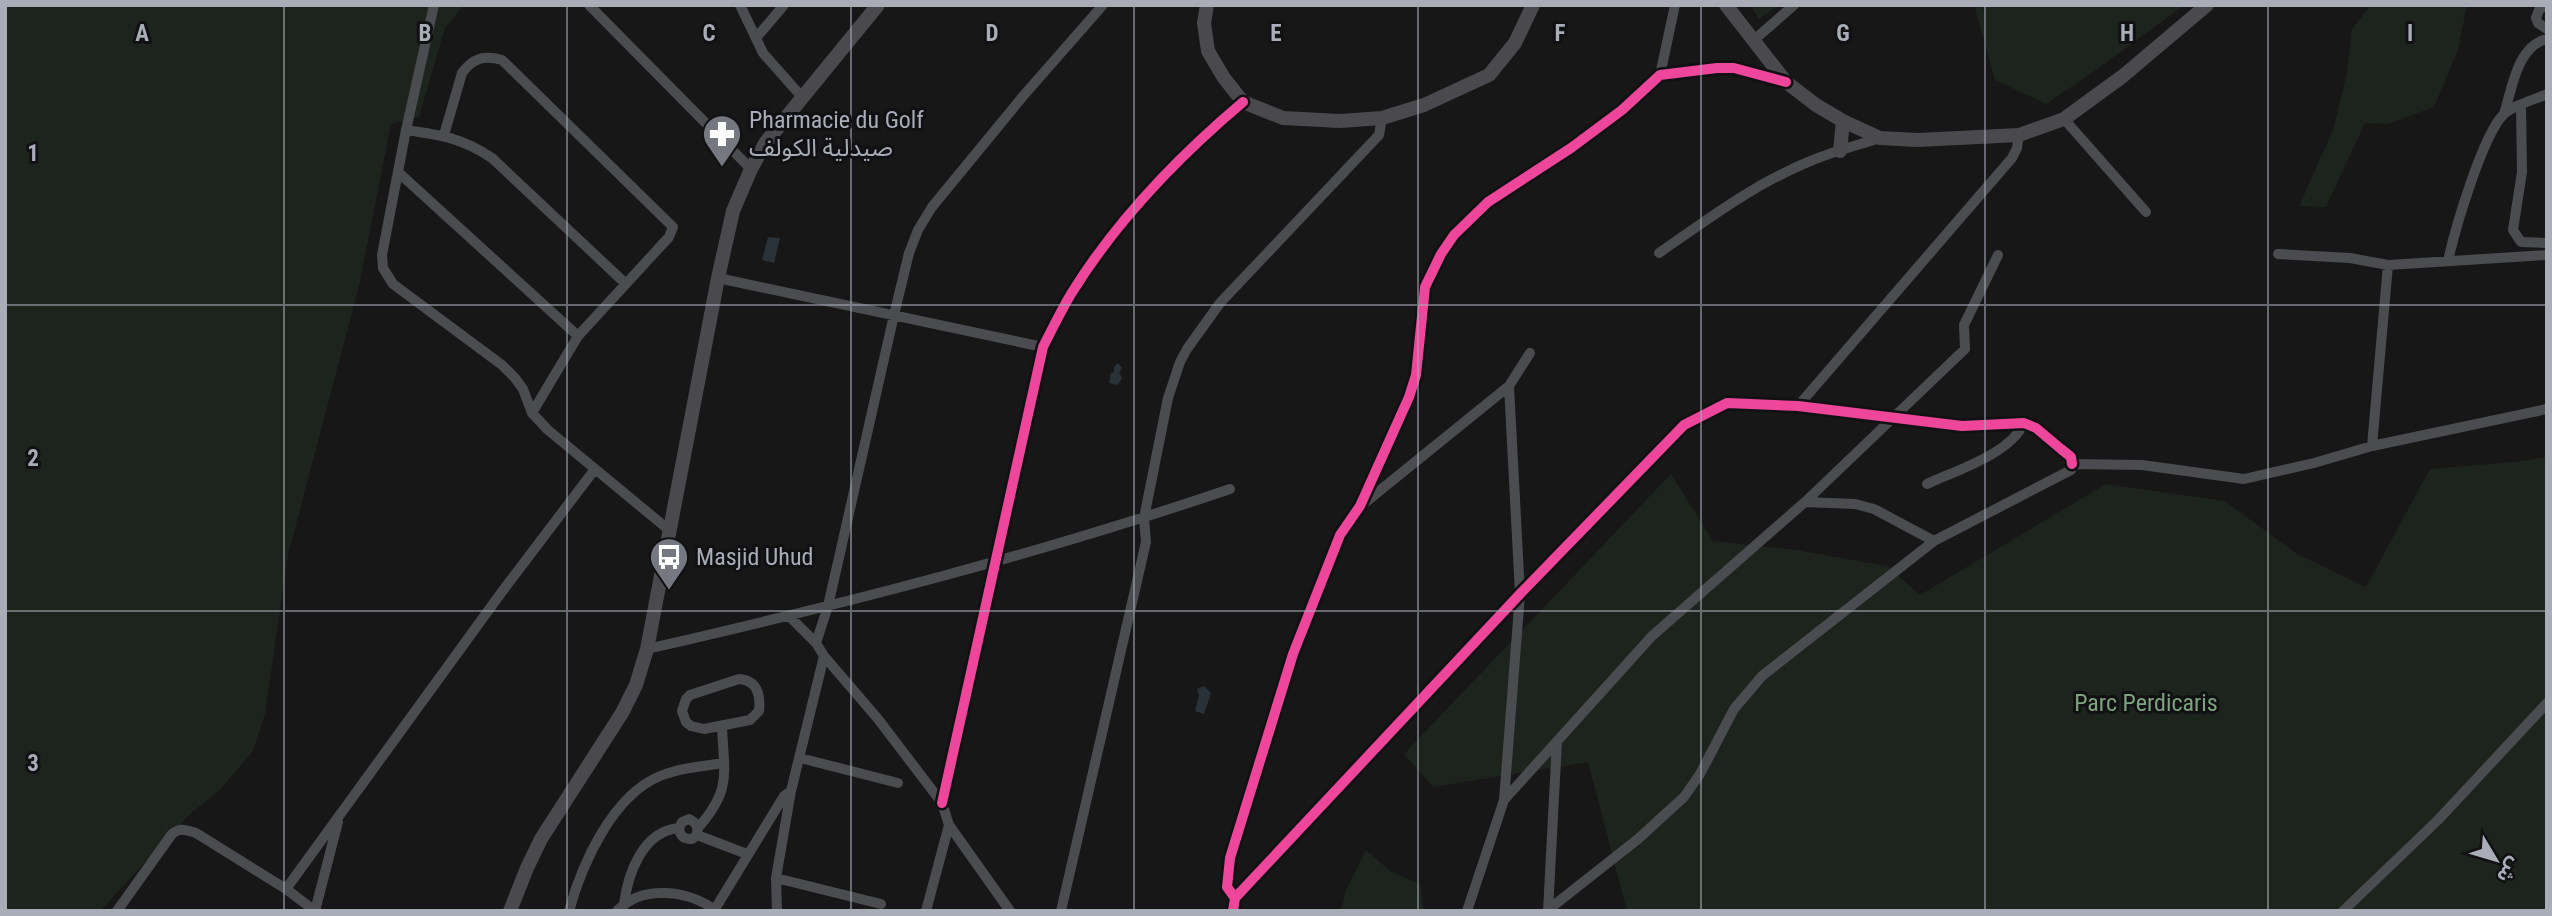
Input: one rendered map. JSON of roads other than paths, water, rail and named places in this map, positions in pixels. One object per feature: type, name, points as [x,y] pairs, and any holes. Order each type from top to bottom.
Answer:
[{"type":"street","points":[[434,5],[382,255],[387,277],[409,298],[502,365],[523,389],[532,413],[561,443],[669,530]]},
{"type":"street","points":[[590,5],[751,169]]},
{"type":"street","points":[[740,5],[763,52],[802,97]]},
{"type":"street","points":[[756,38],[784,5]]},
{"type":"street","points":[[510,911],[541,839],[627,704],[636,685],[647,649],[733,211],[766,142],[878,5]]},
{"type":"street","points":[[816,643],[828,606],[909,253],[918,230],[932,207],[1102,5]]},
{"type":"street","points":[[1207,5],[1204,23],[1208,51],[1212,61],[1243,102],[1283,117],[1340,121],[1382,118],[1424,105],[1489,75],[1516,43],[1533,5]]},
{"type":"street","points":[[1235,898],[1227,887],[1230,858],[1293,654],[1339,535],[1360,506],[1416,375],[1425,287],[1441,254],[1454,235],[1489,202],[1571,148],[1622,110],[1660,75],[1675,5]]},
{"type":"street","points":[[1726,5],[1786,82],[1816,105],[1880,138]]},
{"type":"street","points":[[1754,40],[1794,5]]},
{"type":"street","points":[[1660,253],[1733,202],[1771,180],[1840,150],[1880,138],[1918,140],[2019,135],[2064,120],[2123,76],[2207,5]]},
{"type":"street","points":[[2545,5],[2539,9],[2536,18],[2538,23],[2547,29]]},
{"type":"street","points":[[2448,261],[2481,155],[2504,114],[2523,58],[2532,44],[2547,39]]},
{"type":"street","points":[[444,135],[462,73],[467,66],[483,57],[502,60],[673,227],[669,237],[578,336],[532,413]]},
{"type":"street","points":[[1660,75],[1734,68],[1786,82]]},
{"type":"street","points":[[2504,114],[2547,94]]},
{"type":"street","points":[[942,803],[1043,347],[1071,295],[1131,213],[1196,141],[1243,102]]},
{"type":"street","points":[[2521,106],[2522,172],[2514,230],[2521,242],[2547,243]]},
{"type":"street","points":[[1061,911],[1146,542],[1144,518],[1168,398],[1180,362],[1220,303],[1379,135],[1382,118]]},
{"type":"street","points":[[2064,120],[2146,212]]},
{"type":"street","points":[[1840,150],[1843,121]]},
{"type":"street","points":[[406,130],[444,135],[471,144],[492,159],[626,284]]},
{"type":"street","points":[[1798,406],[2012,158],[2019,135]]},
{"type":"street","points":[[398,172],[578,336]]},
{"type":"street","points":[[2278,254],[2350,258],[2388,264],[2547,255]]},
{"type":"street","points":[[1504,800],[1652,636],[1805,502],[1965,349],[1964,325],[1998,255]]},
{"type":"street","points":[[2372,446],[2388,264]]},
{"type":"street","points":[[718,278],[1043,347]]},
{"type":"street","points":[[1360,506],[1509,386],[1530,353]]},
{"type":"street","points":[[1467,911],[1504,800],[1520,594],[1509,386]]},
{"type":"street","points":[[1233,911],[1235,898],[1520,594],[1684,425],[1727,403],[1798,406],[1962,426],[2024,423],[2036,428],[2071,457],[2071,470],[1934,541],[1762,676],[1734,709],[1700,775],[1684,797],[1638,839],[1548,911]]},
{"type":"street","points":[[2072,464],[2142,465],[2244,479],[2315,463],[2372,446],[2547,409]]},
{"type":"street","points":[[1927,484],[2003,448],[2016,438],[2024,423]]},
{"type":"street","points":[[286,889],[594,469]]},
{"type":"street","points":[[647,649],[789,616],[997,561],[1144,518],[1230,489]]},
{"type":"street","points":[[1805,502],[1855,504],[1874,509],[1934,541]]},
{"type":"street","points":[[789,616],[816,643],[942,803],[949,825],[1010,911]]},
{"type":"street","points":[[777,911],[776,878],[791,791],[824,656]]},
{"type":"street","points":[[739,679],[750,682],[759,693],[759,711],[750,720],[722,727],[704,729],[691,726],[682,712],[686,699],[698,691],[739,679]]},
{"type":"street","points":[[2343,911],[2438,820],[2547,703]]},
{"type":"street","points":[[698,831],[719,802],[724,785],[722,727]]},
{"type":"street","points":[[1548,911],[1557,741]]},
{"type":"street","points":[[800,758],[898,783]]},
{"type":"street","points":[[569,911],[577,881],[602,834],[624,802],[641,787],[660,776],[683,769],[724,763]]},
{"type":"street","points":[[621,907],[643,896],[664,892],[698,901],[715,910],[784,796],[791,791]]},
{"type":"street","points":[[117,911],[177,830],[184,829],[286,889],[315,911],[339,816]]},
{"type":"street","points":[[621,907],[630,874],[647,846],[666,829],[678,828],[682,822],[695,822],[698,831],[747,854]]},
{"type":"street","points":[[926,911],[949,825]]},
{"type":"street","points":[[776,878],[881,904]]},
{"type":"place","name":"Pharmacie du Golf صيدلية الكولف","points":[[722,168]]},
{"type":"place","name":"Masjid Uhud","points":[[669,591]]},
{"type":"park label","name":"Parc Perdicaris","points":[[2146,703]]}]
